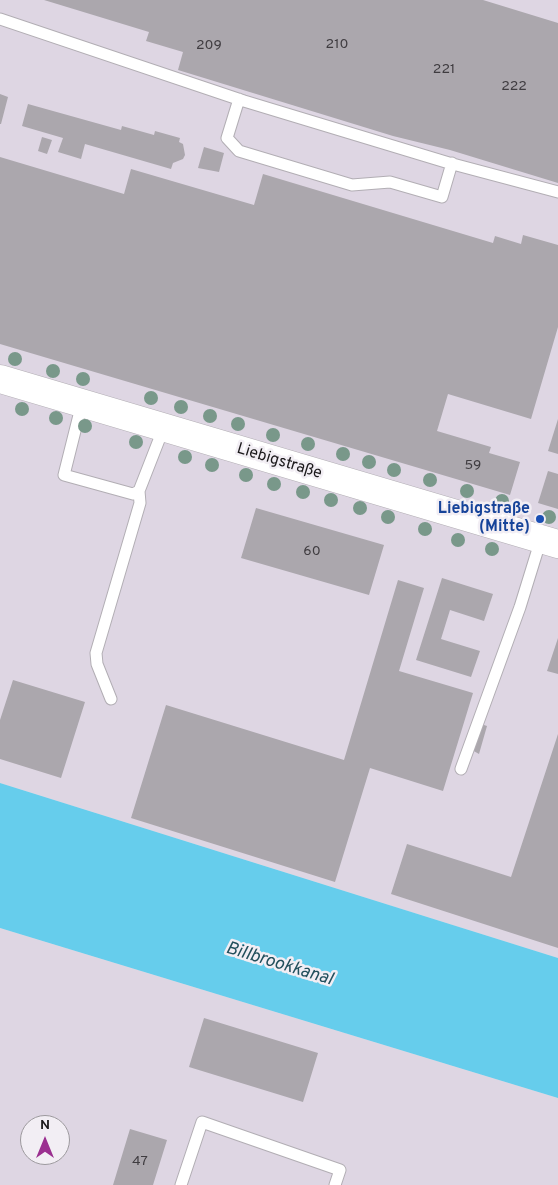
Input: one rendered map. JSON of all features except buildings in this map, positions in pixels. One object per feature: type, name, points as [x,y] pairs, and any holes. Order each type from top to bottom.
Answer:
[{"type":"main road","name":"Liebigstraße","points":[[0,379],[549,542]]},
{"type":"lane","points":[[0,19],[239,99],[452,163],[558,192]]},
{"type":"lane","points":[[239,99],[227,138],[238,151],[352,185],[390,182],[442,197],[452,163]]},
{"type":"lane","points":[[82,403],[64,475],[133,494],[139,491]]},
{"type":"lane","points":[[112,699],[97,664],[96,653],[140,504],[139,491],[164,427]]},
{"type":"lane","points":[[461,769],[520,607],[549,542]]},
{"type":"lane","points":[[181,1185],[202,1122],[340,1170],[335,1185]]},
{"type":"shaded area","points":[[0,0],[558,0],[558,958],[0,783]]},
{"type":"shaded area","points":[[0,928],[558,1098],[558,1185],[0,1185]]},
{"type":"water","name":"Billbrookkanal","points":[[0,783],[558,958],[558,1098],[0,928]]},
{"type":"place","name":"Liebigstraße (Mitte)","points":[[540,519]]}]
